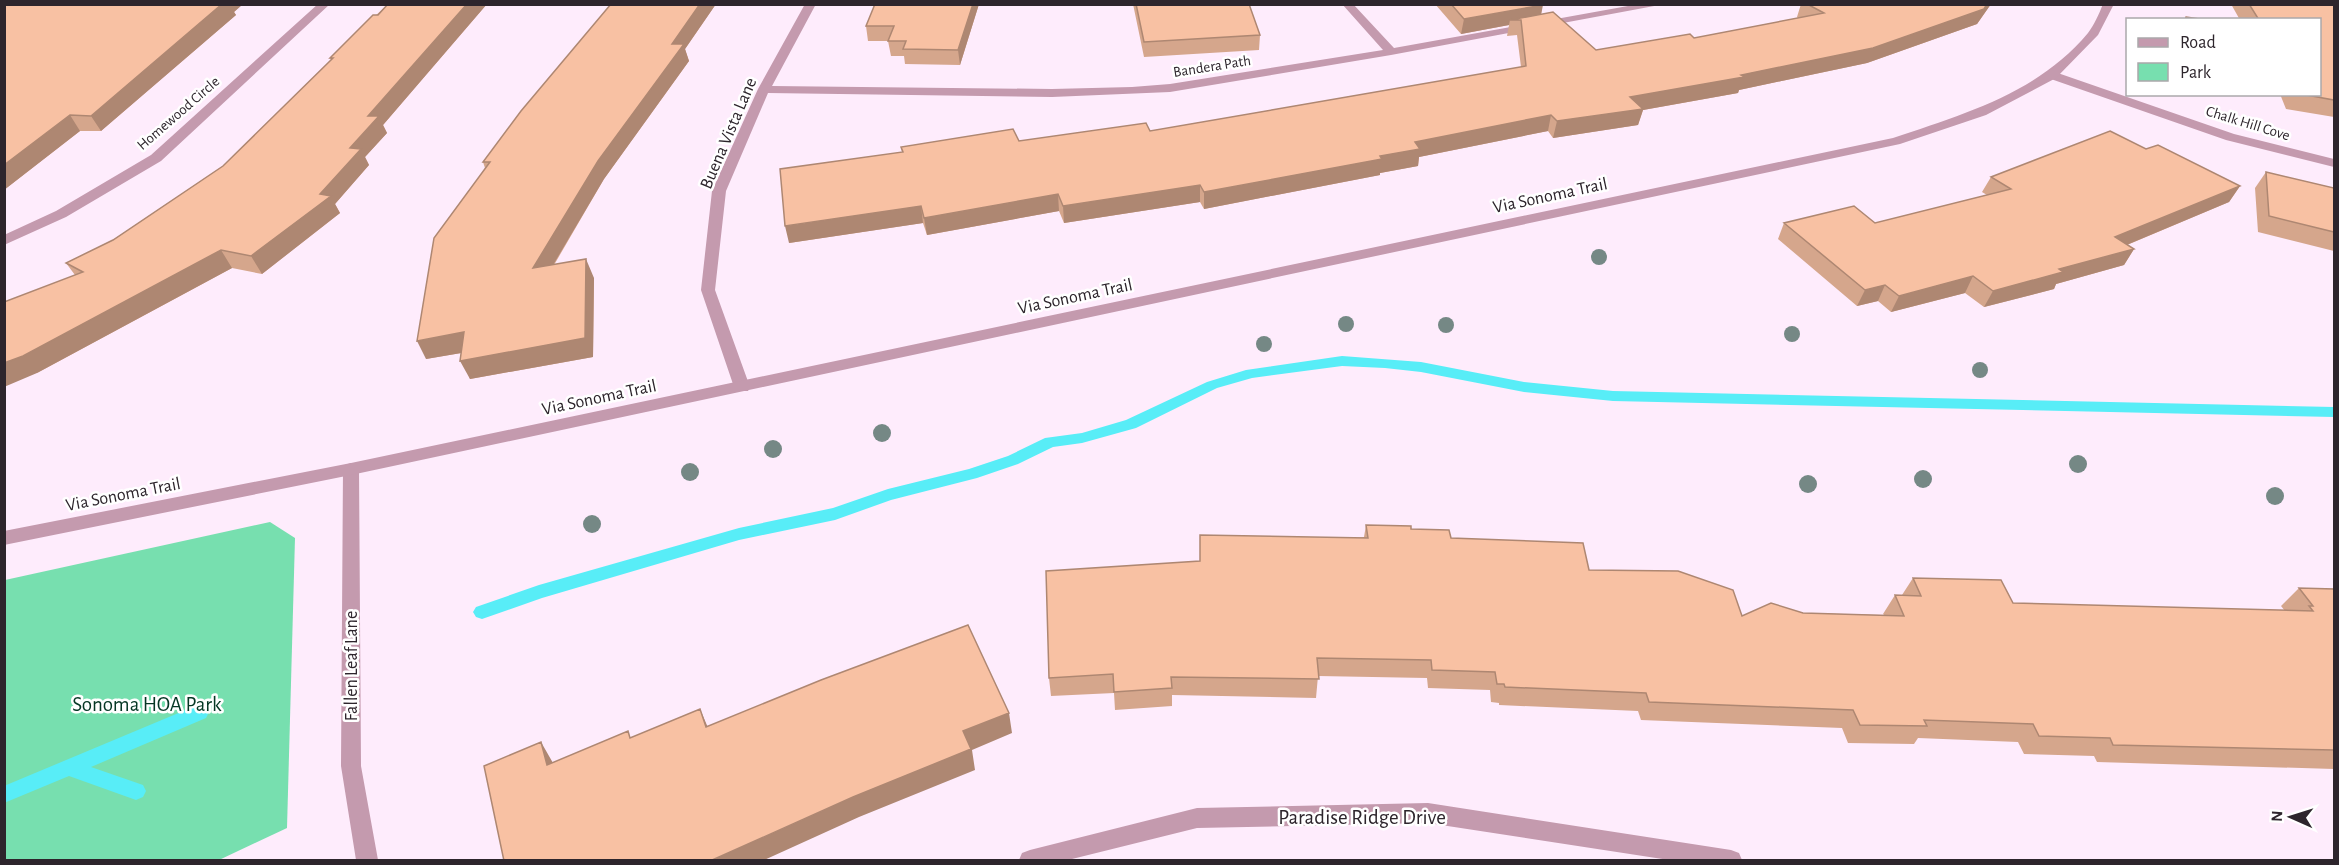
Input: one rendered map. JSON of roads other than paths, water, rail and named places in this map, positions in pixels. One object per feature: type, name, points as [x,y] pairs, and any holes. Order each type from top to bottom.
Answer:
[{"type":"street","name":"Homewood Circle","points":[[4,241],[61,214],[156,158],[326,4]]},
{"type":"street","name":"Buena Vista Lane","points":[[742,387],[708,290],[719,191],[764,89],[811,4]]},
{"type":"street","points":[[1347,4],[1391,52]]},
{"type":"street","name":"Bandera Path","points":[[764,89],[1132,92],[1170,88],[1391,52],[1660,4]]},
{"type":"street","name":"Via Sonoma Trail","points":[[4,538],[351,469],[742,387],[1896,141],[1982,112],[2052,75],[2094,33],[2109,4]]},
{"type":"street","name":"Chalk Hill Cove","points":[[2052,75],[2230,137],[2334,163]]},
{"type":"street","name":"Fallen Leaf Lane","points":[[351,469],[351,766],[367,861]]},
{"type":"street","name":"Paradise Ridge Drive","points":[[1030,861],[1197,818],[1428,813],[1731,861]]},
{"type":"waterway","points":[[482,612],[539,592],[739,534],[835,514],[888,495],[972,474],[1013,460],[1050,442],[1082,438],[1131,424],[1212,385],[1251,373],[1342,361],[1421,367],[1524,387],[1613,396],[2334,412]]},
{"type":"waterway","points":[[4,795],[200,712]]},
{"type":"waterway","points":[[70,768],[136,791]]},
{"type":"park label","name":"Sonoma HOA Park","points":[[147,704]]}]
